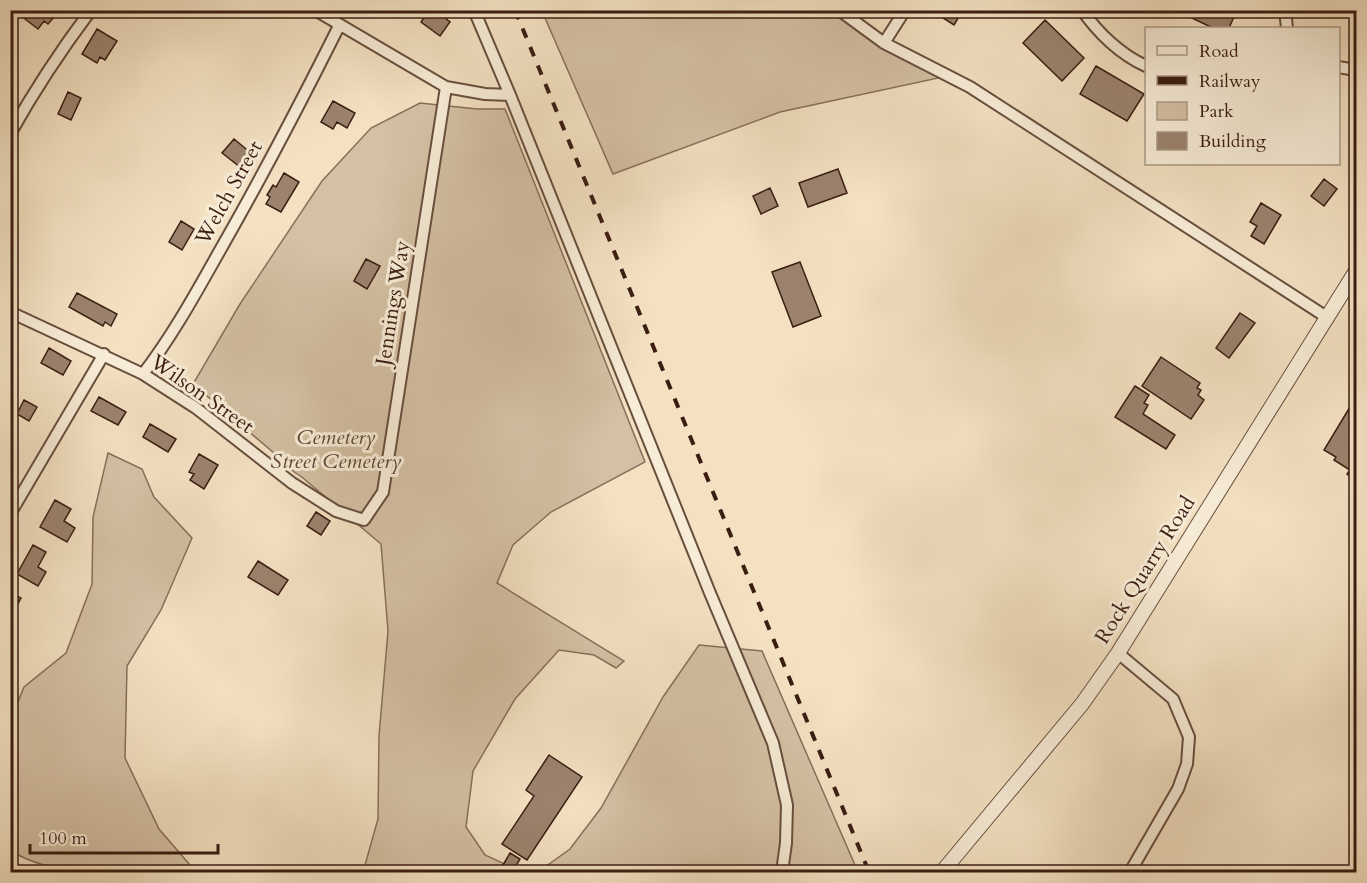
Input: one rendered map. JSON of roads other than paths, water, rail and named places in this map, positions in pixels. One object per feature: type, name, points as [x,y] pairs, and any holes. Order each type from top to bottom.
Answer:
[{"type":"street","points":[[10,134],[64,45],[91,10]]},
{"type":"street","points":[[315,10],[446,87],[485,94],[510,95]]},
{"type":"street","points":[[474,10],[773,743],[787,805],[782,873]]},
{"type":"street","points":[[839,10],[884,42],[970,87],[1328,318]]},
{"type":"street","points":[[884,42],[904,10]]},
{"type":"street","points":[[1082,10],[1090,23],[1126,56],[1145,66]]},
{"type":"street","points":[[1285,10],[1287,27]]},
{"type":"street","name":"Welch Street","points":[[143,374],[162,349],[244,208],[290,124],[339,26]]},
{"type":"street","points":[[1340,67],[1356,70]]},
{"type":"street","name":"Jennings Way","points":[[364,520],[383,492],[446,87]]},
{"type":"street","name":"Rock Quarry Road","points":[[945,868],[1082,704],[1118,653],[1356,272]]},
{"type":"street","name":"Wilson Street","points":[[10,312],[143,374],[196,408],[292,483],[336,511],[364,520]]},
{"type":"street","points":[[10,514],[104,354]]},
{"type":"street","points":[[1118,653],[1173,699],[1189,737],[1187,764],[1178,789],[1130,873]]},
{"type":"railway","points":[[515,10],[869,872]]},
{"type":"park label","name":"Cemetery Street Cemetery","points":[[336,449]]}]
